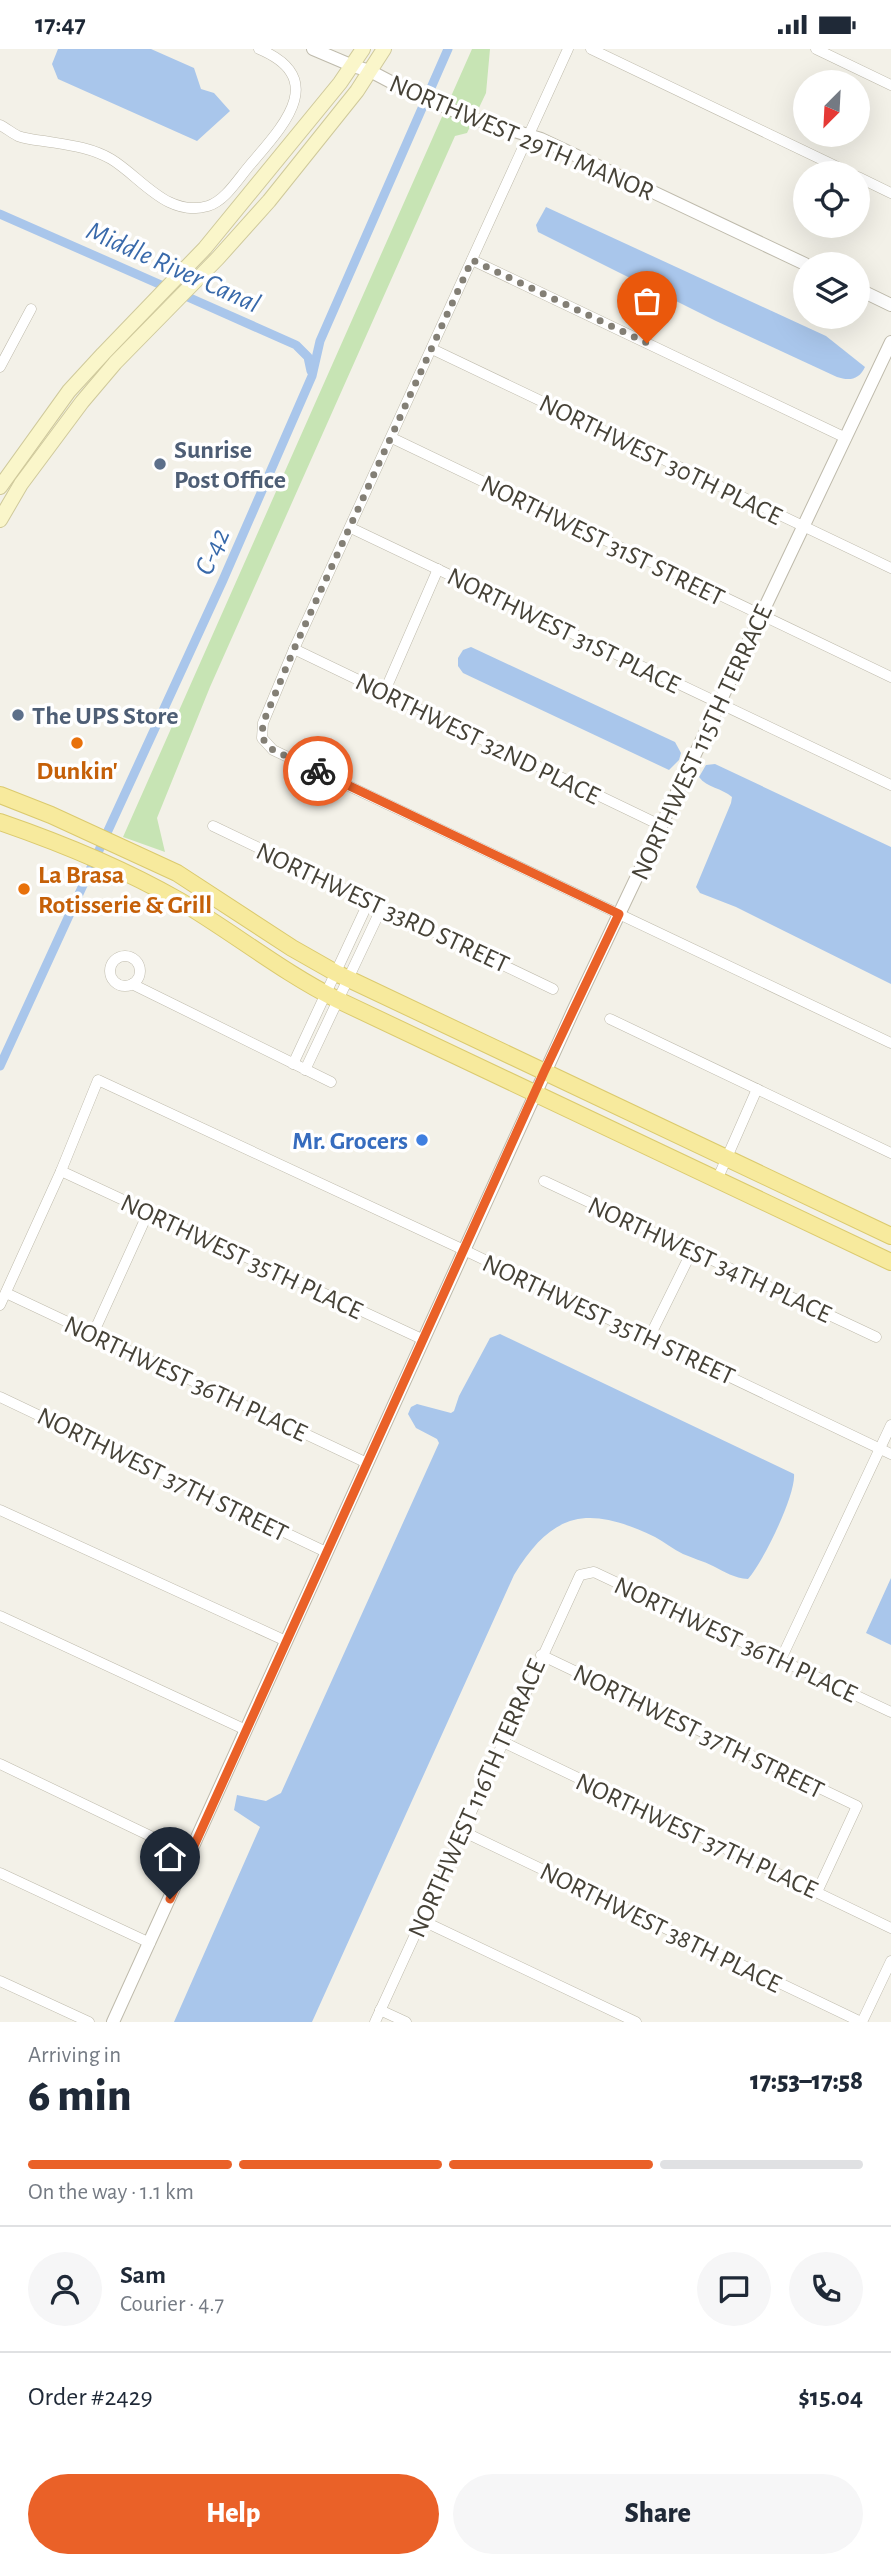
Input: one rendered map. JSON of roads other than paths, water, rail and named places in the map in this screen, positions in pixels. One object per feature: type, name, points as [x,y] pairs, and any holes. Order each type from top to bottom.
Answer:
[{"type":"main road","points":[[0,487],[69,391],[205,248],[353,67],[363,49]]},
{"type":"main road","points":[[0,520],[21,484],[82,402],[115,363],[269,201],[357,91],[384,49]]},
{"type":"main road","points":[[0,795],[73,825],[197,884],[292,948],[342,976],[891,1236]]},
{"type":"main road","points":[[0,822],[64,846],[180,901],[287,972],[332,997],[891,1262]]},
{"type":"street","points":[[0,125],[19,137],[85,147],[113,160],[155,195],[174,204],[190,208],[209,206],[222,198],[291,112],[297,92],[290,69],[278,57],[259,49]]},
{"type":"street","name":"NORTHWEST 29TH MANOR","points":[[313,49],[353,67],[370,71],[410,92],[496,127],[529,135],[793,258]]},
{"type":"street","points":[[568,49],[294,649],[263,723],[262,738],[273,750],[891,1043]]},
{"type":"street","points":[[590,49],[825,161]]},
{"type":"street","points":[[816,49],[891,85]]},
{"type":"street","points":[[870,183],[891,193]]},
{"type":"street","points":[[472,260],[846,438]]},
{"type":"street","points":[[870,295],[891,305]]},
{"type":"street","points":[[0,367],[31,309]]},
{"type":"street","name":"NORTHWEST 115TH TERRACE","points":[[113,2022],[544,1072],[891,342]]},
{"type":"street","name":"NORTHWEST 30TH PLACE","points":[[432,349],[891,568]]},
{"type":"street","name":"NORTHWEST 31ST STREET","points":[[391,438],[891,677]]},
{"type":"street","name":"NORTHWEST 31ST PLACE","points":[[351,528],[891,786]]},
{"type":"street","points":[[384,693],[439,569]]},
{"type":"street","name":"NORTHWEST 32ND PLACE","points":[[294,649],[662,826]]},
{"type":"street","name":"NORTHWEST 33RD STREET","points":[[213,826],[553,989]]},
{"type":"street","points":[[342,976],[369,901]]},
{"type":"street","points":[[293,1064],[382,907]]},
{"type":"street","points":[[132,984],[331,1082]]},
{"type":"street","points":[[305,1070],[332,997]]},
{"type":"street","points":[[611,1019],[891,1153]]},
{"type":"street","name":"NORTHWEST 35TH STREET","points":[[61,1171],[99,1080],[464,1250],[891,1454]]},
{"type":"street","points":[[717,1179],[757,1089]]},
{"type":"street","points":[[0,1305],[61,1171]]},
{"type":"street","name":"NORTHWEST 35TH PLACE","points":[[61,1171],[424,1340]]},
{"type":"street","name":"NORTHWEST 34TH PLACE","points":[[544,1181],[876,1337]]},
{"type":"street","points":[[93,1334],[148,1213]]},
{"type":"street","points":[[649,1338],[692,1251]]},
{"type":"street","name":"NORTHWEST 36TH PLACE","points":[[6,1293],[367,1463]]},
{"type":"street","name":"NORTHWEST 37TH STREET","points":[[0,1397],[326,1552]]},
{"type":"street","points":[[780,1659],[891,1425]]},
{"type":"street","points":[[0,1510],[286,1641]]},
{"type":"street","name":"NORTHWEST 36TH PLACE","points":[[580,1575],[594,1572],[891,1712]]},
{"type":"street","name":"NORTHWEST 116TH TERRACE","points":[[375,2022],[541,1655],[580,1575]]},
{"type":"street","points":[[0,1616],[246,1730]]},
{"type":"street","name":"NORTHWEST 37TH STREET","points":[[541,1655],[857,1806],[817,1892]]},
{"type":"street","name":"NORTHWEST 37TH PLACE","points":[[503,1742],[891,1928]]},
{"type":"street","points":[[0,1764],[190,1854]]},
{"type":"street","name":"NORTHWEST 38TH PLACE","points":[[462,1831],[861,2022]]},
{"type":"street","points":[[0,1873],[150,1943]]},
{"type":"street","points":[[421,1920],[636,2022]]},
{"type":"street","points":[[861,2022],[891,1961]]},
{"type":"street","points":[[0,1980],[89,2022]]},
{"type":"street","points":[[380,2010],[406,2022]]},
{"type":"water","points":[[58,49],[151,49],[194,68],[201,89],[214,93],[230,111],[197,141],[58,79],[52,64]]},
{"type":"water","points":[[546,207],[793,321],[793,329],[811,329],[826,336],[865,367],[860,375],[853,378],[837,377],[716,321],[538,232],[536,225]]},
{"type":"water","points":[[471,647],[675,742],[681,753],[679,760],[669,770],[463,673],[458,666],[458,658],[463,650]]},
{"type":"water","points":[[715,764],[891,847],[891,984],[736,907],[700,893],[696,887],[732,797],[699,777],[706,765]]},
{"type":"water","points":[[500,1334],[794,1474],[790,1497],[777,1528],[748,1579],[683,1554],[655,1537],[610,1520],[574,1520],[558,1526],[543,1538],[514,1575],[312,2022],[174,2022],[260,1827],[234,1810],[237,1795],[266,1801],[281,1793],[439,1443],[437,1439],[416,1428],[408,1414],[411,1407],[417,1404],[451,1413],[454,1411],[459,1396],[490,1338]]},
{"type":"water","points":[[891,1578],[891,1645],[866,1633]]},
{"type":"waterway","name":"C-42","points":[[0,1066],[223,580],[312,376],[320,341],[448,49]]},
{"type":"waterway","name":"Middle River Canal","points":[[0,214],[168,288]]},
{"type":"waterway","name":"Middle River Canal","points":[[181,294],[296,345],[308,357],[311,371]]},
{"type":"place","name":"Sunrise Post Office","points":[[160,464]]},
{"type":"place","name":"The UPS Store","points":[[18,715]]},
{"type":"place","name":"Dunkin'","points":[[77,743]]},
{"type":"place","name":"La Brasa Rotisserie & Grill","points":[[24,889]]},
{"type":"place","name":"Mr. Grocers","points":[[422,1140]]}]
